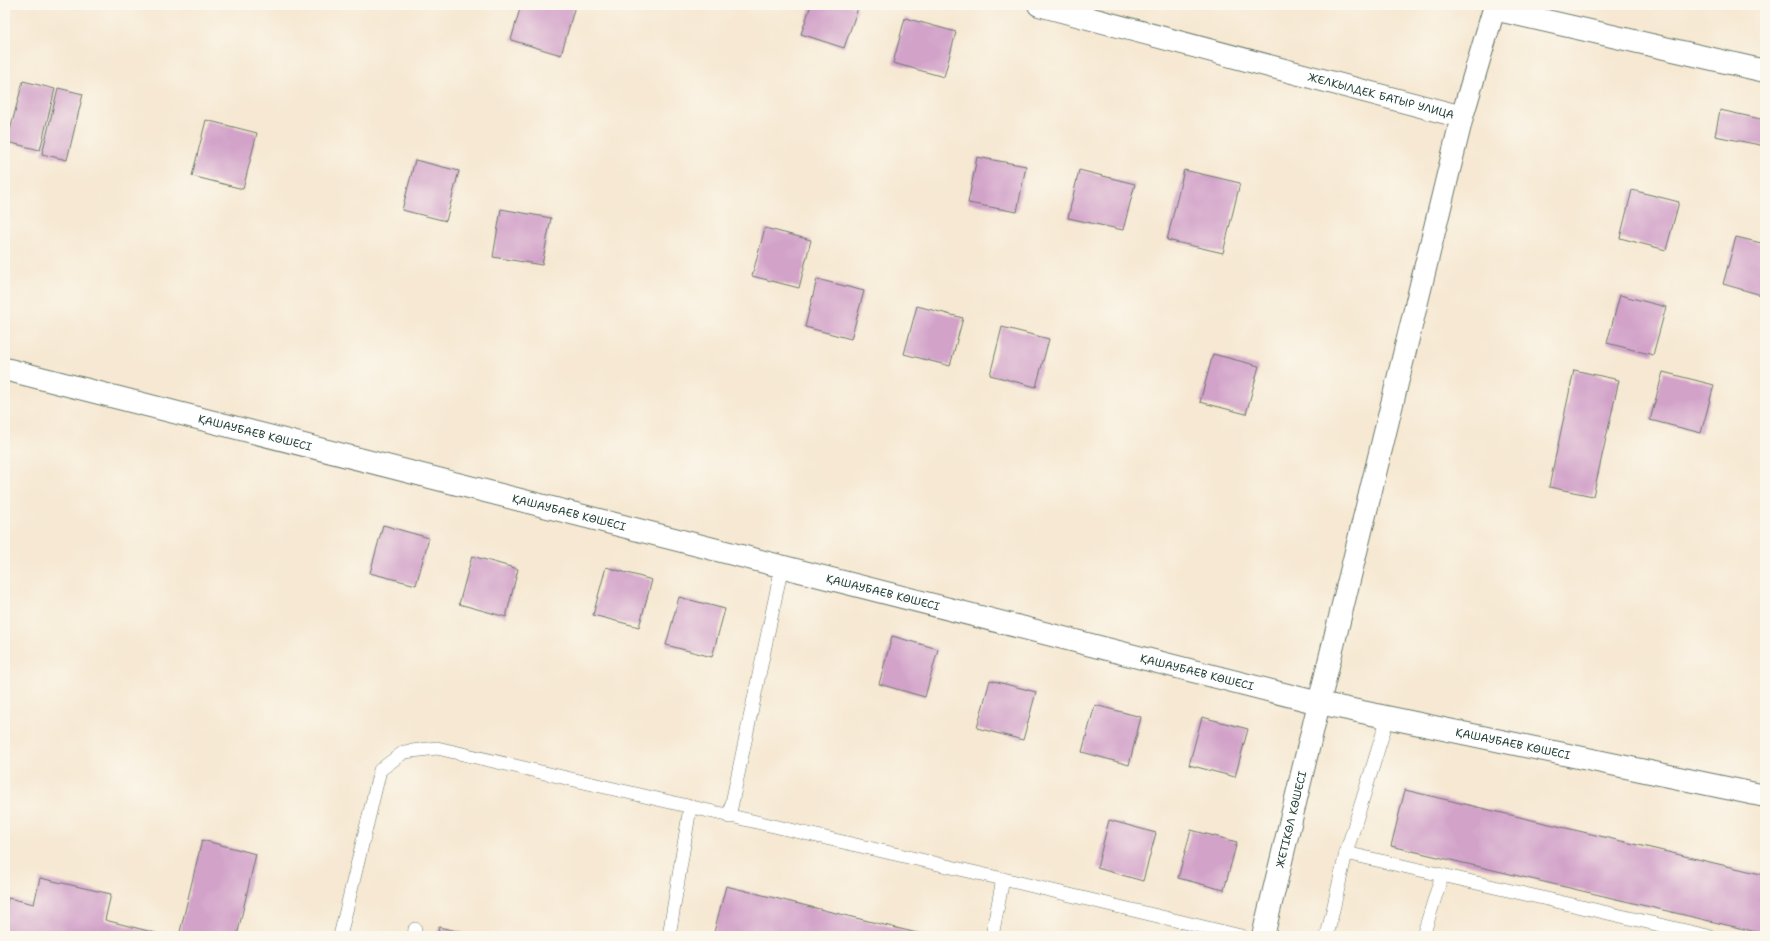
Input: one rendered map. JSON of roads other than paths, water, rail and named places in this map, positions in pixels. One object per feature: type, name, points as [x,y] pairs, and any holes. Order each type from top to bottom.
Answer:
[{"type":"street","name":"ЖЕЛКЫЛДЕК БАТЫР УЛИЦА","points":[[1039,5],[1462,116],[1494,9],[1765,71]]},
{"type":"street","name":"ЖЕТІКӨЛ КӨШЕСІ","points":[[1263,936],[1462,116]]},
{"type":"street","name":"ҚАШАУБАЕВ КӨШЕСІ","points":[[5,369],[1319,702],[1765,796]]},
{"type":"lane","points":[[729,817],[782,566]]},
{"type":"lane","points":[[1327,936],[1346,853],[1388,717]]},
{"type":"lane","points":[[340,936],[380,770],[404,752],[436,748],[690,808],[1003,879],[1241,936]]},
{"type":"lane","points":[[669,936],[690,808]]},
{"type":"lane","points":[[1346,853],[1708,936]]},
{"type":"lane","points":[[1423,936],[1442,875]]},
{"type":"lane","points":[[992,936],[1003,879]]}]
